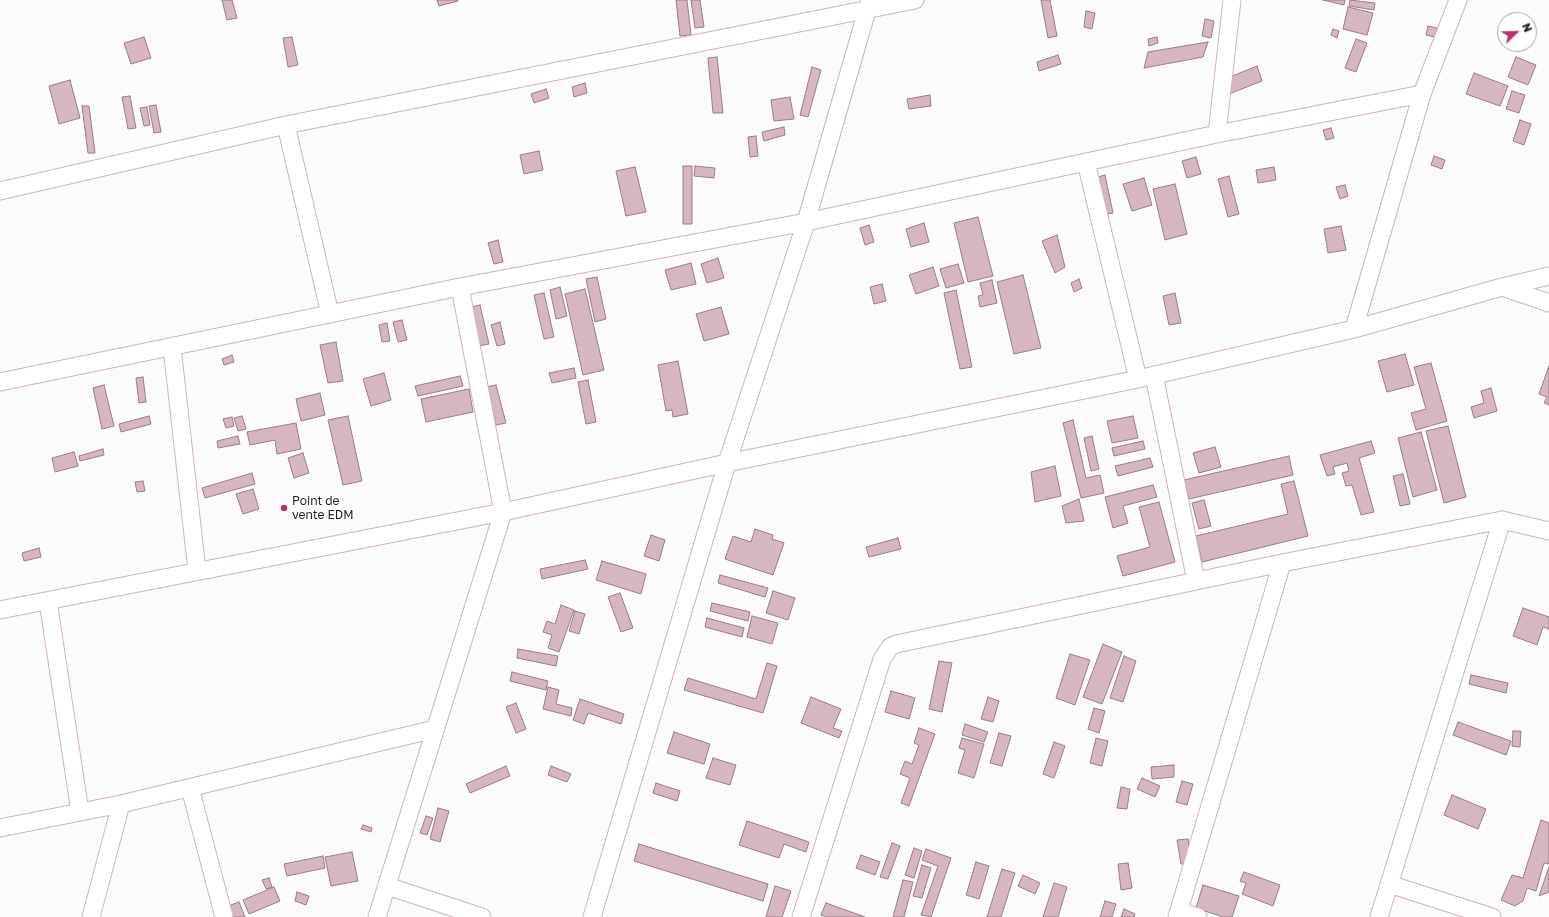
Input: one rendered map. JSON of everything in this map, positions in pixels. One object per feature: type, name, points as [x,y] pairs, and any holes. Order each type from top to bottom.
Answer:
[{"type":"street","points":[[0,191],[286,125],[868,5],[915,0]]},
{"type":"street","points":[[1217,134],[1232,0]]},
{"type":"street","points":[[1354,329],[1422,94],[1458,0]]},
{"type":"street","points":[[592,917],[727,463],[806,222],[868,5]]},
{"type":"street","points":[[0,382],[460,287],[806,222],[1217,134],[1422,94]]},
{"type":"street","points":[[286,125],[330,314]]},
{"type":"street","points":[[1086,162],[1138,379]]},
{"type":"street","points":[[0,610],[503,512],[727,463],[1138,379],[1354,329],[1502,287],[1549,276]]},
{"type":"street","points":[[377,917],[503,512],[460,287]]},
{"type":"street","points":[[1502,287],[1549,303]]},
{"type":"street","points":[[172,347],[197,571]]},
{"type":"street","points":[[1154,375],[1196,581]]},
{"type":"street","points":[[801,917],[882,659],[890,647],[896,644],[1282,563],[1502,520],[1549,531]]},
{"type":"street","points":[[1379,917],[1502,520]]},
{"type":"street","points":[[1198,917],[1178,914],[1282,563]]},
{"type":"street","points":[[48,601],[80,812]]},
{"type":"street","points":[[0,828],[121,804],[435,729]]},
{"type":"street","points":[[190,788],[224,917]]},
{"type":"street","points":[[91,917],[121,804]]},
{"type":"street","points":[[1389,884],[1492,917]]},
{"type":"street","points":[[387,886],[482,917]]},
{"type":"building","points":[[222,0],[232,0],[237,18],[227,20]]},
{"type":"building","points":[[437,0],[458,0],[458,1],[439,6]]},
{"type":"building","points":[[676,0],[687,0],[691,35],[680,36]]},
{"type":"building","points":[[691,0],[700,0],[704,27],[695,28]]},
{"type":"building","points":[[1041,0],[1050,0],[1057,36],[1048,38]]},
{"type":"building","points":[[1323,0],[1345,0],[1344,5]]},
{"type":"building","points":[[1350,0],[1375,3],[1374,10],[1349,6]]},
{"type":"building","points":[[1348,7],[1373,13],[1367,35],[1343,29]]},
{"type":"building","points":[[1086,11],[1095,13],[1092,29],[1084,27]]},
{"type":"building","points":[[1205,19],[1214,21],[1211,38],[1202,36]]},
{"type":"building","points":[[1428,26],[1437,28],[1435,37],[1426,35]]},
{"type":"building","points":[[1333,29],[1339,31],[1337,38],[1331,35]]},
{"type":"building","points":[[144,37],[151,58],[131,64],[124,43]]},
{"type":"building","points":[[292,37],[298,65],[288,67],[283,38]]},
{"type":"building","points":[[1157,37],[1158,43],[1149,46],[1148,39]]},
{"type":"building","points":[[1356,39],[1367,43],[1356,72],[1345,68]]},
{"type":"building","points":[[1208,42],[1203,57],[1144,68],[1148,52]]},
{"type":"building","points":[[1058,55],[1061,64],[1039,71],[1037,62]]},
{"type":"building","points":[[717,57],[723,113],[713,113],[708,58]]},
{"type":"building","points":[[1516,57],[1536,65],[1528,85],[1508,77]]},
{"type":"building","points":[[1257,66],[1262,81],[1229,94],[1225,79]]},
{"type":"building","points":[[812,67],[821,70],[808,117],[800,115]]},
{"type":"building","points":[[1474,73],[1508,86],[1500,106],[1466,94]]},
{"type":"building","points":[[70,80],[80,118],[59,124],[49,86]]},
{"type":"building","points":[[585,83],[587,93],[574,97],[572,87]]},
{"type":"building","points":[[546,89],[549,98],[534,103],[531,94]]},
{"type":"building","points":[[1512,91],[1525,95],[1519,113],[1506,109]]},
{"type":"building","points":[[930,95],[931,106],[909,109],[907,99]]},
{"type":"building","points":[[130,96],[136,128],[128,129],[122,97]]},
{"type":"building","points":[[790,97],[794,119],[774,121],[771,100]]},
{"type":"building","points":[[156,105],[161,132],[154,133],[149,106]]},
{"type":"building","points":[[82,106],[89,106],[95,153],[88,153]]},
{"type":"building","points":[[147,107],[150,125],[144,126],[140,108]]},
{"type":"building","points":[[1520,120],[1531,124],[1524,145],[1513,141]]},
{"type":"building","points":[[784,127],[785,135],[764,141],[762,132]]},
{"type":"building","points":[[1331,128],[1334,138],[1326,140],[1323,130]]},
{"type":"building","points":[[756,136],[758,156],[750,157],[748,137]]},
{"type":"building","points":[[539,151],[543,170],[524,174],[520,155]]},
{"type":"building","points":[[1434,156],[1445,160],[1442,169],[1431,165]]},
{"type":"building","points":[[1196,157],[1201,174],[1187,178],[1182,161]]},
{"type":"building","points":[[683,166],[692,166],[692,224],[683,224]]},
{"type":"building","points":[[695,166],[715,168],[714,178],[694,176]]},
{"type":"building","points":[[635,167],[646,212],[626,216],[616,171]]},
{"type":"building","points":[[1274,167],[1276,180],[1258,183],[1256,170]]},
{"type":"building","points":[[1105,175],[1113,213],[1102,215],[1094,178]]},
{"type":"building","points":[[1229,176],[1239,214],[1228,217],[1218,179]]},
{"type":"building","points":[[1144,178],[1152,205],[1132,211],[1123,184]]},
{"type":"building","points":[[1175,184],[1187,234],[1165,240],[1153,189]]},
{"type":"building","points":[[1345,185],[1348,196],[1340,199],[1336,187]]},
{"type":"building","points":[[978,217],[993,276],[968,282],[954,223]]},
{"type":"building","points":[[924,223],[929,242],[911,247],[906,229]]},
{"type":"building","points":[[869,225],[874,242],[865,245],[860,228]]},
{"type":"building","points":[[1341,226],[1346,250],[1328,253],[1324,229]]},
{"type":"building","points":[[1057,235],[1065,267],[1055,273],[1042,241]]},
{"type":"building","points":[[498,240],[503,262],[494,264],[488,243]]},
{"type":"building","points":[[718,258],[724,278],[707,283],[701,264]]},
{"type":"building","points":[[691,263],[696,284],[671,290],[665,270]]},
{"type":"building","points":[[958,264],[964,283],[946,288],[940,269]]},
{"type":"building","points":[[933,267],[939,286],[916,294],[909,275]]},
{"type":"building","points":[[1023,275],[1041,348],[1014,354],[997,282]]},
{"type":"building","points":[[597,277],[606,319],[595,322],[586,279]]},
{"type":"building","points":[[1079,279],[1082,288],[1074,292],[1071,283]]},
{"type":"building","points":[[992,280],[997,303],[980,307],[978,296],[983,295],[980,283]]},
{"type":"building","points":[[882,284],[886,301],[874,304],[870,287]]},
{"type":"building","points":[[560,287],[567,316],[556,319],[550,290]]},
{"type":"building","points":[[585,289],[604,370],[583,375],[565,294]]},
{"type":"building","points":[[956,290],[972,367],[960,369],[944,293]]},
{"type":"building","points":[[544,293],[554,337],[544,339],[534,295]]},
{"type":"building","points":[[1175,293],[1181,323],[1169,325],[1163,296]]},
{"type":"building","points":[[480,305],[489,344],[479,346],[471,307]]},
{"type":"building","points":[[721,307],[729,334],[704,341],[696,314]]},
{"type":"building","points":[[402,320],[407,340],[398,342],[393,322]]},
{"type":"building","points":[[500,322],[505,344],[497,346],[491,325]]},
{"type":"building","points":[[387,323],[390,341],[382,342],[379,325]]},
{"type":"building","points":[[336,342],[343,381],[328,383],[320,345]]},
{"type":"building","points":[[1405,354],[1414,385],[1387,392],[1378,361]]},
{"type":"building","points":[[232,355],[234,362],[224,365],[222,359]]},
{"type":"building","points":[[678,361],[688,414],[673,417],[672,410],[666,411],[658,365]]},
{"type":"building","points":[[1431,363],[1447,421],[1416,430],[1411,413],[1426,409],[1414,367]]},
{"type":"building","points":[[1549,366],[1549,405],[1544,403],[1547,397],[1539,394]]},
{"type":"building","points":[[574,368],[576,378],[552,383],[549,373]]},
{"type":"building","points":[[384,373],[391,400],[371,406],[363,379]]},
{"type":"building","points":[[460,376],[463,386],[418,396],[415,386]]},
{"type":"building","points":[[143,377],[146,402],[139,403],[136,378]]},
{"type":"building","points":[[588,380],[596,422],[586,424],[578,382]]},
{"type":"building","points":[[104,385],[114,426],[102,429],[93,388]]},
{"type":"building","points":[[496,385],[506,423],[496,425],[486,387]]},
{"type":"building","points":[[1491,388],[1497,411],[1474,418],[1471,407],[1484,403],[1481,391]]},
{"type":"building","points":[[469,389],[473,412],[426,422],[421,399]]},
{"type":"building","points":[[320,393],[325,415],[301,421],[296,399]]},
{"type":"building","points":[[149,416],[151,424],[121,432],[119,424]]},
{"type":"building","points":[[242,416],[246,429],[238,431],[234,418]]},
{"type":"building","points":[[348,416],[362,481],[343,485],[328,420]]},
{"type":"building","points":[[1133,416],[1138,438],[1112,443],[1107,421]]},
{"type":"building","points":[[232,417],[234,426],[226,428],[223,419]]},
{"type":"building","points":[[1073,420],[1086,478],[1100,475],[1104,493],[1081,498],[1063,423]]},
{"type":"building","points":[[296,423],[301,449],[277,454],[275,440],[250,445],[247,432]]},
{"type":"building","points":[[1448,426],[1466,497],[1444,503],[1426,431]]},
{"type":"building","points":[[1421,432],[1437,490],[1413,497],[1398,438]]},
{"type":"building","points":[[238,436],[240,444],[218,448],[217,441]]},
{"type":"building","points":[[1092,436],[1099,469],[1091,471],[1084,438]]},
{"type":"building","points":[[1143,441],[1145,449],[1114,456],[1112,448]]},
{"type":"building","points":[[1371,441],[1375,453],[1359,458],[1374,512],[1361,515],[1352,485],[1346,486],[1342,473],[1349,471],[1347,463],[1333,467],[1335,474],[1327,476],[1320,455]]},
{"type":"building","points":[[1215,447],[1221,467],[1199,473],[1193,453]]},
{"type":"building","points":[[103,449],[104,455],[80,461],[79,456]]},
{"type":"building","points":[[74,452],[78,466],[55,472],[52,458]]},
{"type":"building","points":[[303,453],[309,473],[294,478],[288,458]]},
{"type":"building","points":[[1289,456],[1293,475],[1189,499],[1184,480]]},
{"type":"building","points":[[1150,458],[1153,467],[1118,476],[1115,466]]},
{"type":"building","points":[[1055,466],[1061,496],[1035,502],[1031,472]]},
{"type":"building","points":[[252,473],[255,484],[205,498],[202,488]]},
{"type":"building","points":[[1403,474],[1410,504],[1400,506],[1393,476]]},
{"type":"building","points":[[143,481],[145,491],[137,492],[135,482]]},
{"type":"building","points":[[1294,481],[1308,536],[1202,562],[1196,536],[1288,514],[1281,484]]},
{"type":"building","points":[[1153,485],[1157,497],[1123,506],[1128,523],[1113,528],[1105,497]]},
{"type":"building","points":[[253,489],[259,509],[243,514],[236,494]]},
{"type":"building","points":[[1079,499],[1084,521],[1066,523],[1062,506]]},
{"type":"building","points":[[1204,500],[1211,526],[1199,529],[1192,503]]},
{"type":"building","points":[[1159,502],[1175,562],[1123,576],[1117,556],[1150,547],[1139,507]]},
{"type":"building","points":[[755,529],[773,535],[772,539],[784,543],[773,575],[725,559],[733,536],[751,542]]},
{"type":"building","points":[[651,535],[665,540],[659,561],[644,556]]},
{"type":"building","points":[[898,538],[901,549],[869,557],[866,547]]},
{"type":"building","points":[[39,548],[41,557],[24,561],[22,553]]},
{"type":"building","points":[[585,560],[588,569],[542,579],[540,569]]},
{"type":"building","points":[[602,561],[646,574],[641,594],[596,580]]},
{"type":"building","points":[[720,575],[768,588],[765,597],[718,583]]},
{"type":"building","points":[[773,591],[795,598],[788,620],[766,613]]},
{"type":"building","points":[[620,593],[633,628],[621,632],[608,597]]},
{"type":"building","points":[[712,603],[750,612],[748,621],[710,611]]},
{"type":"building","points":[[561,605],[574,610],[559,652],[548,648],[552,635],[543,632],[547,621],[555,624]]},
{"type":"building","points":[[1523,608],[1549,617],[1549,629],[1543,627],[1537,645],[1513,636]]},
{"type":"building","points":[[575,611],[585,614],[579,634],[569,631]]},
{"type":"building","points":[[752,616],[778,623],[772,644],[747,637]]},
{"type":"building","points":[[707,618],[744,628],[742,637],[705,627]]},
{"type":"building","points":[[1103,644],[1122,652],[1102,704],[1083,697]]},
{"type":"building","points":[[518,649],[558,656],[556,666],[517,658]]},
{"type":"building","points":[[1070,654],[1090,660],[1075,705],[1056,698]]},
{"type":"building","points":[[1124,656],[1136,661],[1123,702],[1110,698]]},
{"type":"building","points":[[939,661],[952,663],[942,712],[929,709]]},
{"type":"building","points":[[767,663],[777,666],[763,713],[684,690],[688,678],[756,699]]},
{"type":"building","points":[[512,672],[548,681],[546,690],[510,681]]},
{"type":"building","points":[[1471,675],[1508,683],[1506,693],[1469,684]]},
{"type":"building","points":[[548,687],[559,690],[556,704],[572,708],[571,716],[543,709]]},
{"type":"building","points":[[891,691],[915,698],[909,719],[885,712]]},
{"type":"building","points":[[811,697],[841,709],[833,728],[842,731],[839,738],[801,723]]},
{"type":"building","points":[[988,697],[999,701],[993,722],[981,719]]},
{"type":"building","points":[[580,699],[624,714],[621,724],[588,713],[584,724],[573,720]]},
{"type":"building","points":[[516,703],[526,729],[516,733],[506,707]]},
{"type":"building","points":[[1094,708],[1105,711],[1099,733],[1088,729]]},
{"type":"building","points":[[1458,722],[1511,741],[1506,755],[1453,735]]},
{"type":"building","points":[[965,724],[988,732],[984,742],[962,735]]},
{"type":"building","points":[[919,728],[935,734],[909,806],[901,803],[910,778],[900,774],[905,761],[912,764],[919,745],[914,743]]},
{"type":"building","points":[[1513,731],[1521,731],[1520,747],[1512,746]]},
{"type":"building","points":[[674,732],[710,744],[704,764],[667,753]]},
{"type":"building","points":[[999,733],[1011,736],[1002,766],[990,763]]},
{"type":"building","points":[[962,738],[984,744],[974,778],[958,773],[965,750],[959,748]]},
{"type":"building","points":[[1096,738],[1108,741],[1102,766],[1090,763]]},
{"type":"building","points":[[1054,742],[1065,746],[1054,778],[1043,774]]},
{"type":"building","points":[[713,758],[736,765],[730,785],[706,778]]},
{"type":"building","points":[[1174,765],[1174,777],[1152,779],[1151,767]]},
{"type":"building","points":[[506,766],[510,776],[470,793],[466,784]]},
{"type":"building","points":[[551,766],[571,774],[567,782],[548,775]]},
{"type":"building","points":[[1142,778],[1160,786],[1155,797],[1137,789]]},
{"type":"building","points":[[1182,781],[1193,784],[1187,805],[1176,802]]},
{"type":"building","points":[[656,783],[680,791],[677,801],[653,793]]},
{"type":"building","points":[[1121,787],[1130,789],[1127,809],[1117,808]]},
{"type":"building","points":[[1452,795],[1486,809],[1478,829],[1444,815]]},
{"type":"building","points":[[438,808],[449,811],[440,842],[430,839]]},
{"type":"building","points":[[426,816],[433,818],[427,835],[420,833]]},
{"type":"building","points":[[1541,820],[1549,823],[1549,864],[1544,863],[1536,891],[1527,888],[1523,901],[1515,906],[1501,900],[1512,875],[1523,878]]},
{"type":"building","points":[[747,821],[809,842],[806,852],[784,844],[779,858],[739,845]]},
{"type":"building","points":[[363,825],[372,828],[371,832],[361,829]]},
{"type":"building","points":[[1188,839],[1191,863],[1181,864],[1177,840]]},
{"type":"building","points":[[892,843],[900,846],[888,879],[880,877]]},
{"type":"building","points":[[639,844],[768,884],[763,901],[634,861]]},
{"type":"building","points":[[914,848],[922,851],[914,878],[905,875]]},
{"type":"building","points":[[926,849],[951,858],[931,917],[921,915],[938,866],[922,860]]},
{"type":"building","points":[[352,852],[358,881],[331,886],[325,857]]},
{"type":"building","points":[[861,855],[880,862],[875,875],[856,868]]},
{"type":"building","points":[[323,856],[325,868],[287,876],[284,864]]},
{"type":"building","points":[[976,862],[989,866],[979,899],[966,895]]},
{"type":"building","points":[[1128,863],[1132,888],[1121,890],[1118,864]]},
{"type":"building","points":[[922,865],[931,868],[922,898],[913,896]]},
{"type":"building","points":[[1549,867],[1549,892],[1539,896]]},
{"type":"building","points":[[1002,869],[1015,873],[1001,917],[987,917]]},
{"type":"building","points":[[1244,872],[1280,885],[1273,906],[1242,894],[1246,883],[1240,881]]},
{"type":"building","points":[[1023,875],[1040,883],[1035,894],[1018,886]]},
{"type":"building","points":[[269,878],[272,887],[266,889],[262,880]]},
{"type":"building","points":[[903,880],[913,882],[904,917],[893,917]]},
{"type":"building","points":[[1054,883],[1067,887],[1058,917],[1043,917]]},
{"type":"building","points":[[1203,885],[1239,896],[1232,917],[1223,917],[1196,908]]},
{"type":"building","points":[[775,886],[791,891],[782,917],[766,917]]},
{"type":"building","points":[[274,887],[280,901],[249,914],[243,900]]},
{"type":"building","points":[[297,892],[309,896],[306,905],[295,901]]},
{"type":"building","points":[[1105,901],[1116,904],[1112,917],[1100,917]]},
{"type":"building","points":[[239,902],[245,917],[232,917],[228,906]]},
{"type":"building","points":[[826,903],[865,917],[827,917],[821,915]]},
{"type":"building","points":[[1124,909],[1135,914],[1134,917],[1121,917]]},
{"type":"place","name":"Point de vente EDM","points":[[284,508]]}]
